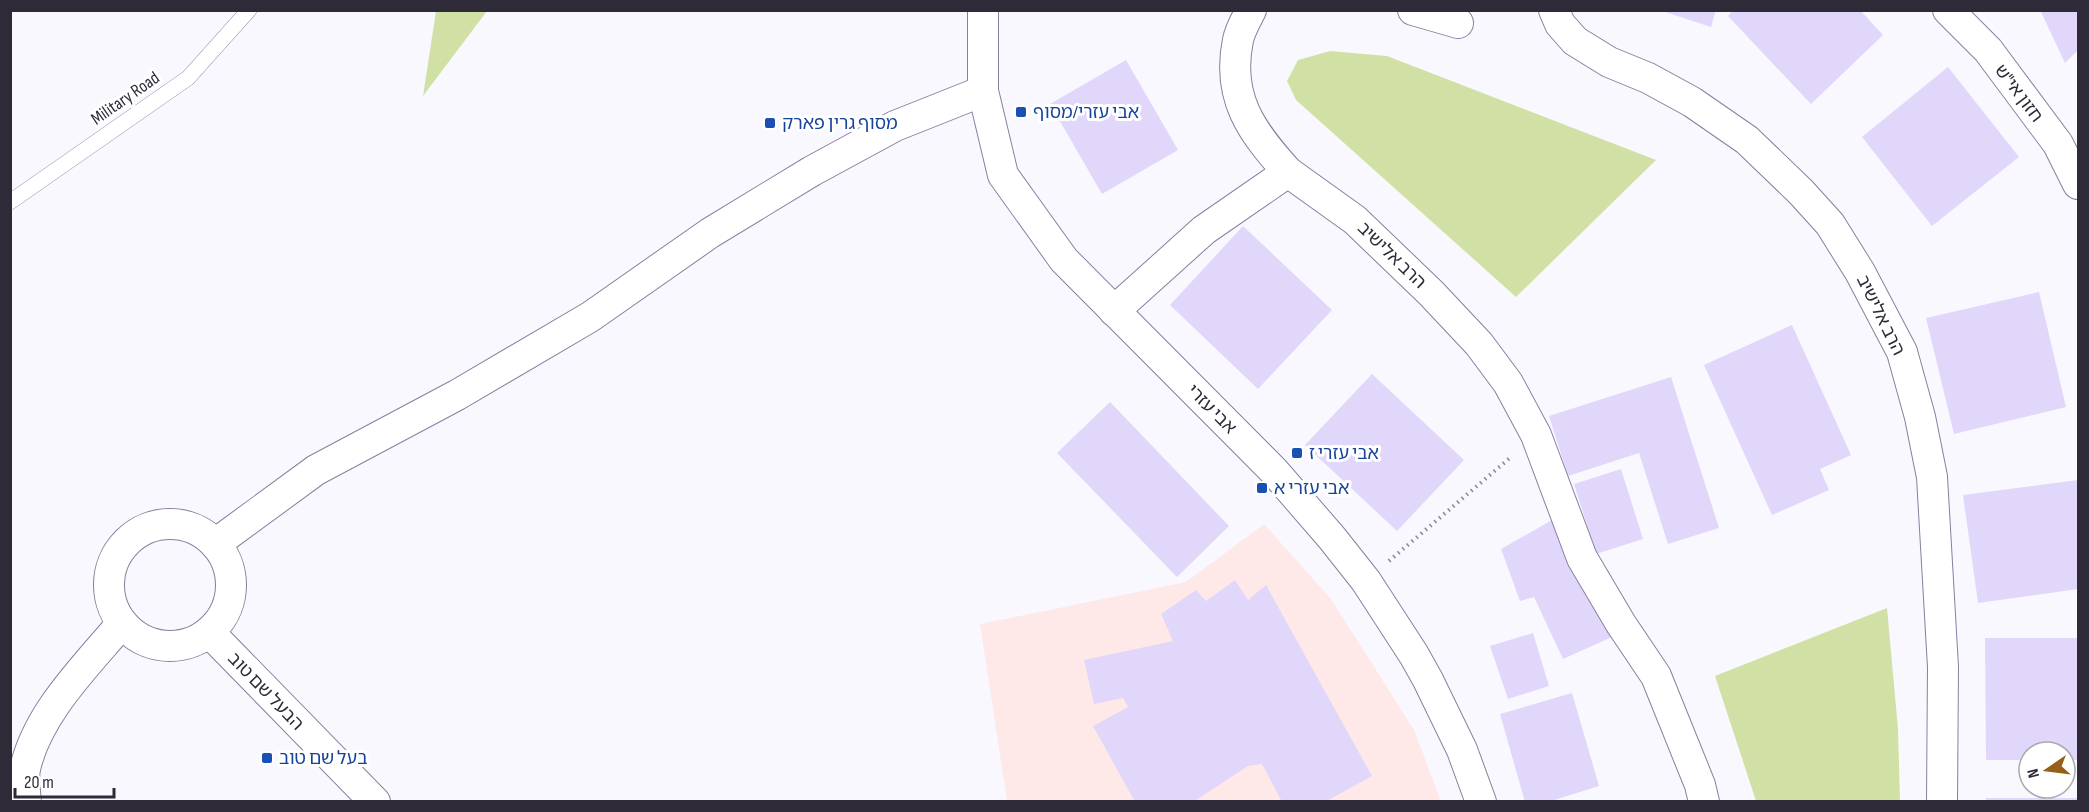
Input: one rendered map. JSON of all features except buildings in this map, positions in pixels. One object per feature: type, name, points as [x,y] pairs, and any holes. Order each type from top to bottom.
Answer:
[{"type":"street","name":"אבי עזרי","points":[[983,10],[983,92],[1003,175],[1064,260],[1274,471],[1366,581],[1428,680],[1462,750],[1481,801]]},
{"type":"street","name":"הרב אלישיב","points":[[1251,10],[1238,38],[1234,70],[1240,104],[1260,141],[1288,172],[1355,220],[1431,293],[1479,344],[1502,375],[1536,435],[1582,558],[1621,624],[1656,676],[1704,801]]},
{"type":"street","points":[[1413,10],[1458,23]]},
{"type":"street","name":"הרב אלישיב","points":[[1554,10],[1560,24],[1575,41],[1609,62],[1648,78],[1692,102],[1747,140],[1801,192],[1836,233],[1860,272],[1902,352],[1920,417],[1932,477],[1943,668],[1942,801]]},
{"type":"street","name":"חזון אי\"ש","points":[[1948,10],[1988,50],[2058,144],[2079,183]]},
{"type":"street","points":[[215,544],[316,470],[458,395],[590,317],[710,233],[812,171],[895,126],[983,92]]},
{"type":"street","points":[[1114,312],[1204,230],[1288,172]]},
{"type":"street","points":[[159,524],[180,524],[199,531],[215,544],[226,561],[231,581],[229,601],[221,619],[208,632],[190,643],[171,646],[151,644],[134,634],[123,623],[110,602],[108,581],[113,561],[124,543],[140,531],[159,524]]},
{"type":"street","points":[[26,801],[25,770],[36,738],[61,696],[123,623]]},
{"type":"street","name":"הבעל שם טוב","points":[[208,632],[375,801]]},
{"type":"lane","name":"Military Road","points":[[10,202],[188,78],[249,10]]},
{"type":"path","points":[[1366,581],[1536,435]]},
{"type":"shaded area","points":[[1264,524],[1331,599],[1414,730],[1441,801],[1007,801],[980,624],[1186,582]]},
{"type":"green space","points":[[436,11],[487,11],[423,96]]},
{"type":"green space","points":[[1330,51],[1387,56],[1656,160],[1516,297],[1296,100],[1287,81],[1298,60]]},
{"type":"green space","points":[[1887,608],[1898,729],[1900,801],[1756,801],[1715,676]]},
{"type":"place","name":"אבי עזרי/מסוף","points":[[1021,112]]},
{"type":"place","name":"מסוף גרין פארק","points":[[770,123]]},
{"type":"place","name":"אבי עזרי ז","points":[[1297,453]]},
{"type":"place","name":"אבי עזרי א","points":[[1262,488]]},
{"type":"place","name":"בעל שם טוב","points":[[267,758]]}]
